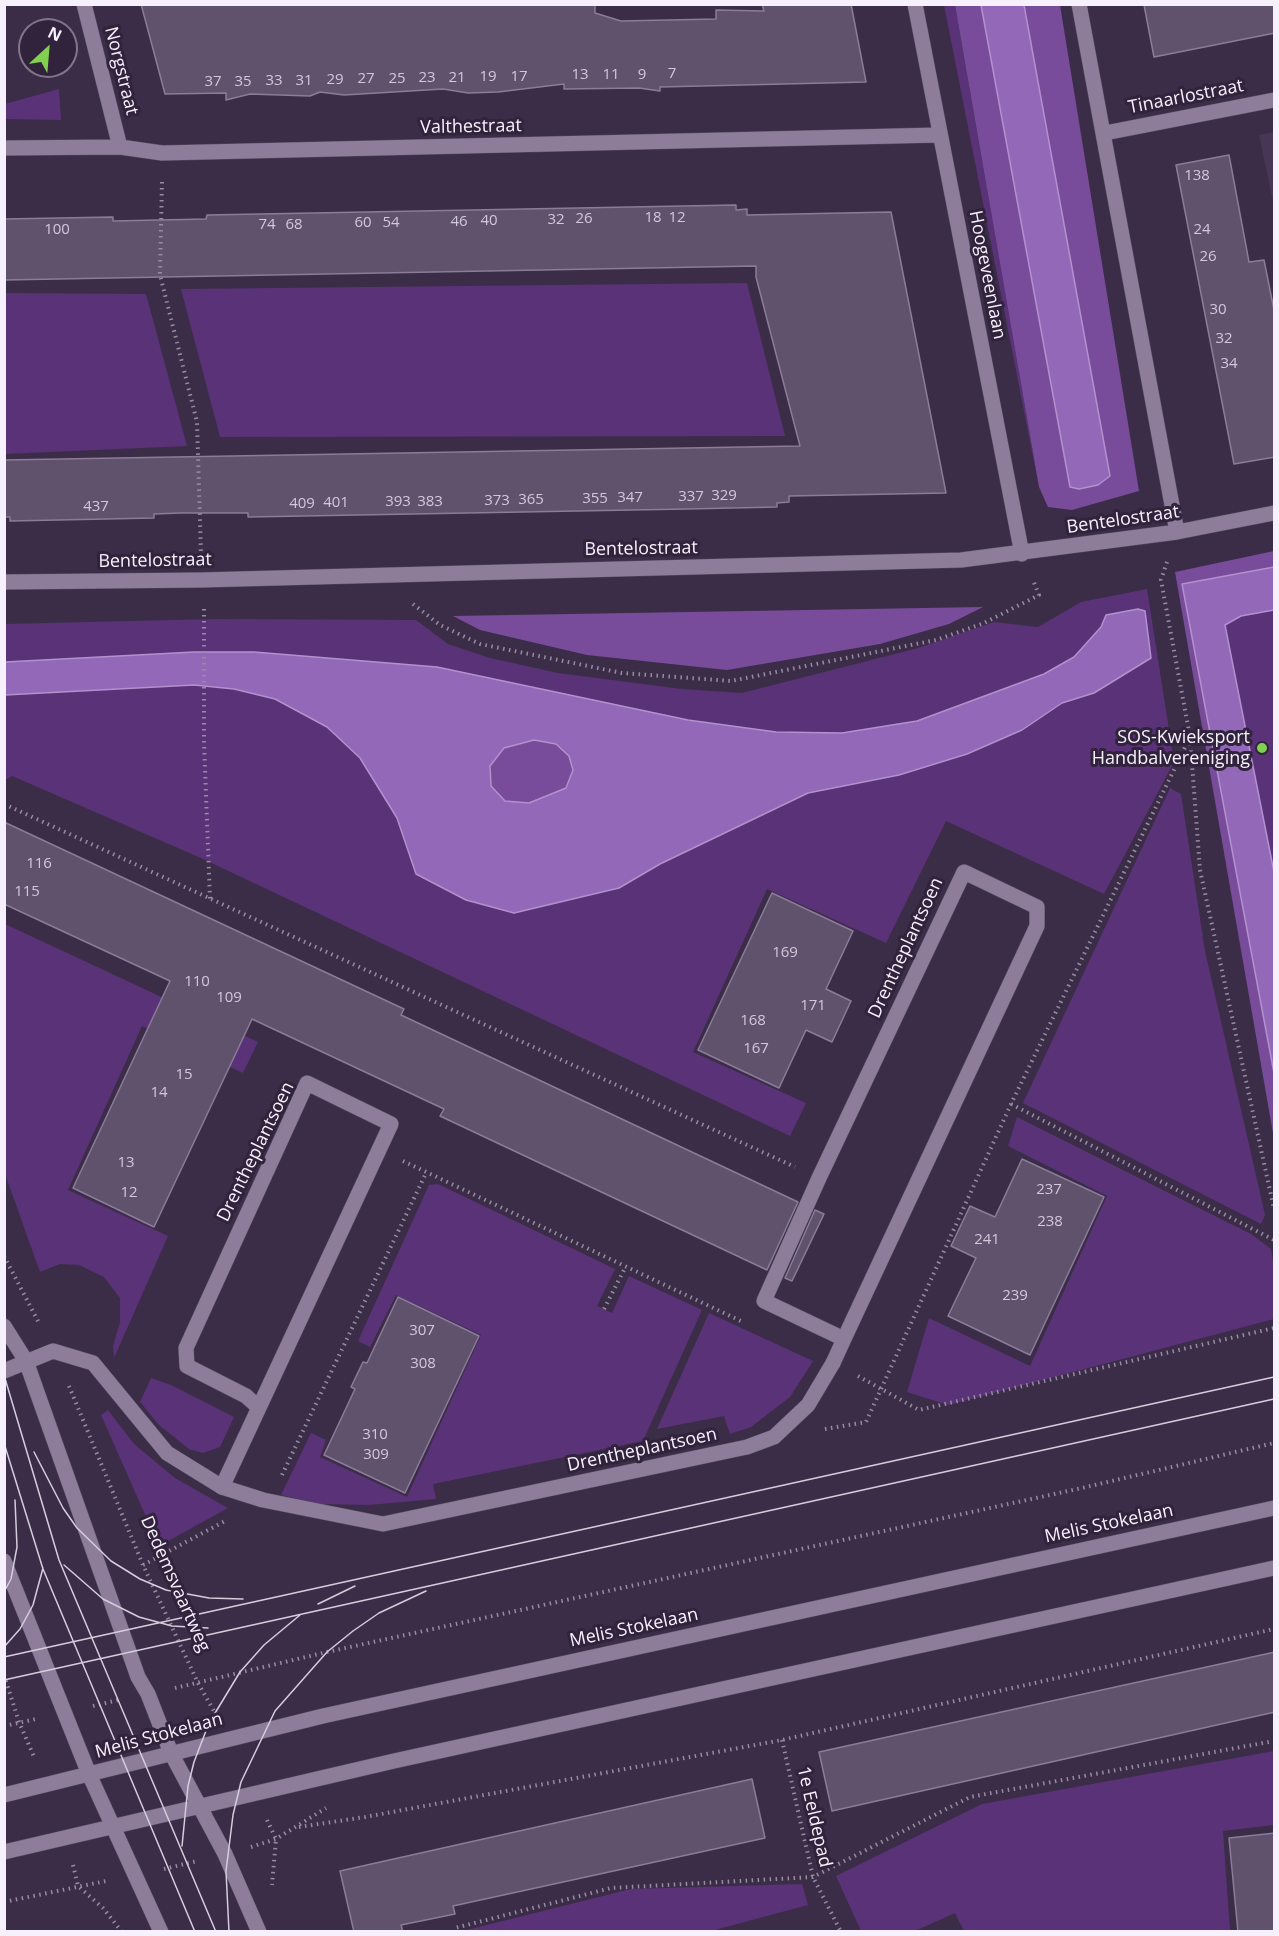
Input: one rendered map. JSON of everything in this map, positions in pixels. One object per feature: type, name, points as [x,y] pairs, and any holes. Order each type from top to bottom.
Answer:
[{"type":"street","name":"Norgstraat","points":[[84,4],[120,147]]},
{"type":"street","name":"Hoogeveenlaan","points":[[915,4],[1022,554]]},
{"type":"street","points":[[1079,4],[1105,133],[1177,532]]},
{"type":"street","name":"Tinaarlostraat","points":[[1105,133],[1275,100]]},
{"type":"street","name":"Valthestraat","points":[[4,148],[120,147],[162,153],[939,135]]},
{"type":"street","name":"Bentelostraat","points":[[4,582],[201,580],[961,560],[1022,554],[1177,532],[1275,513]]},
{"type":"street","name":"Drentheplantsoen","points":[[53,1351],[93,1363],[166,1454],[222,1487],[266,1501],[383,1524],[747,1447],[774,1437],[808,1405],[833,1364],[1037,926],[1037,908],[964,872],[819,1178],[764,1301],[844,1339]]},
{"type":"street","name":"Drentheplantsoen","points":[[222,1487],[257,1406],[391,1124],[307,1083],[186,1348],[187,1366],[246,1396],[257,1406]]},
{"type":"street","points":[[4,1326],[26,1361],[138,1677],[148,1694],[171,1753],[225,1854],[259,1932]]},
{"type":"street","points":[[4,1371],[53,1351]]},
{"type":"street","name":"Melis Stokelaan","points":[[4,1796],[228,1737],[1275,1508]]},
{"type":"street","points":[[4,1561],[89,1774],[160,1932]]},
{"type":"street","points":[[4,1852],[200,1808],[256,1793],[1275,1568]]},
{"type":"path","points":[[162,153],[160,275],[196,422],[201,580],[206,624],[204,742],[210,899]]},
{"type":"path","points":[[1177,532],[1161,580],[1190,737],[1200,870],[1275,1209]]},
{"type":"path","points":[[412,603],[440,625],[480,644],[622,673],[731,681],[889,652],[936,640],[984,623],[1039,595],[1022,554]]},
{"type":"path","points":[[866,1422],[1011,1104],[1190,737]]},
{"type":"path","points":[[4,804],[819,1178]]},
{"type":"path","points":[[1011,1104],[1275,1240]]},
{"type":"path","points":[[380,1150],[625,1268],[750,1325]]},
{"type":"path","points":[[143,1565],[266,1501],[426,1173]]},
{"type":"path","name":"Dedemsvaartweg","points":[[4,1256],[53,1351],[143,1565],[198,1683],[228,1737]]},
{"type":"path","points":[[604,1309],[625,1268]]},
{"type":"path","points":[[833,1364],[919,1410],[1275,1328]]},
{"type":"path","points":[[4,1726],[316,1654],[1082,1488],[1275,1443]]},
{"type":"path","points":[[299,1827],[365,1817],[782,1740],[1275,1629]]},
{"type":"path","name":"1e Eeldepad","points":[[782,1740],[813,1877],[841,1932]]},
{"type":"path","points":[[456,1932],[455,1928],[611,1888],[813,1877],[970,1797],[1275,1741]]},
{"type":"path","points":[[256,1793],[276,1839],[271,1883],[274,1894]]},
{"type":"shaded area","points":[[944,5],[955,5],[1039,487]]},
{"type":"shaded area","points":[[955,5],[981,5],[1070,487],[1110,476],[1024,5],[1060,5],[1139,491],[1072,510],[1048,507],[1039,487]]},
{"type":"shaded area","points":[[981,5],[1024,5],[1110,476],[1098,485],[1079,489],[1070,487]]},
{"type":"shaded area","points":[[59,89],[61,120],[5,119],[5,104]]},
{"type":"shaded area","points":[[1274,132],[1274,206],[1259,135]]},
{"type":"shaded area","points":[[747,283],[785,436],[220,437],[181,289]]},
{"type":"shaded area","points":[[5,293],[146,294],[187,446],[5,454]]},
{"type":"shaded area","points":[[1274,551],[1274,567],[1183,585],[1274,1073],[1274,1139],[1175,572]]},
{"type":"shaded area","points":[[1274,567],[1274,610],[1241,616],[1225,625],[1274,872],[1274,1073],[1182,584]]},
{"type":"shaded area","points":[[1147,589],[1174,762],[1104,894],[946,821],[886,943],[767,889],[693,1052],[806,1103],[790,1136],[201,858],[12,776],[5,780],[5,695],[194,685],[234,689],[275,699],[302,713],[327,727],[360,758],[397,818],[416,874],[619,888],[660,864],[808,793],[899,775],[967,754],[1022,730],[1062,703],[1094,693],[1101,627],[1074,657],[1044,674],[917,721],[842,733],[776,732],[688,720],[581,699],[254,652],[194,652],[5,662],[5,624],[215,619],[416,620],[448,644],[490,658],[558,673],[682,689],[742,693],[918,648],[994,622],[1038,627],[1081,602]]},
{"type":"shaded area","points":[[983,607],[949,624],[880,644],[727,670],[587,655],[480,630],[453,616]]},
{"type":"shaded area","points":[[1138,609],[1145,611],[1151,658],[1094,693],[1062,703],[1022,730],[967,754],[899,775],[808,793],[660,864],[619,888],[514,913],[466,900],[416,874],[397,818],[360,758],[327,727],[275,699],[234,689],[194,685],[5,695],[5,662],[194,652],[254,652],[437,667],[688,720],[776,732],[842,733],[917,721],[1044,674],[1074,657],[1101,627],[1106,615]],"holes":[[[534,740],[556,744],[569,756],[573,770],[566,788],[529,803],[505,801],[491,786],[490,766],[504,748]]]},
{"type":"shaded area","name":"SOS-Kwieksport Handbalvereniging","points":[[1274,610],[1274,872],[1225,625],[1241,616]]},
{"type":"shaded area","points":[[534,740],[556,744],[569,756],[573,770],[566,788],[529,803],[505,801],[491,786],[490,766],[504,748]]},
{"type":"shaded area","points":[[1170,788],[1181,794],[1205,951],[1265,1215],[1261,1224],[1023,1103]]},
{"type":"shaded area","points":[[5,924],[258,1042],[243,1073],[142,1026],[68,1190],[168,1236],[114,1358],[113,1346],[120,1322],[120,1298],[104,1277],[79,1265],[60,1264],[40,1272],[5,1174]]},
{"type":"shaded area","points":[[1017,1117],[1251,1234],[1271,1249],[1274,1267],[1274,1319],[948,1405],[907,1392],[929,1318],[1030,1366],[1107,1196],[1008,1146]]},
{"type":"shaded area","points":[[438,1184],[615,1269],[597,1306],[612,1313],[629,1276],[702,1310],[643,1441],[433,1484],[436,1499],[369,1505],[320,1504],[281,1495],[311,1433],[326,1440],[320,1457],[407,1497],[481,1335],[396,1295],[370,1347],[358,1341],[429,1185]]},
{"type":"shaded area","points":[[709,1313],[813,1361],[790,1397],[751,1427],[730,1434],[724,1416],[657,1429]]},
{"type":"shaded area","points":[[151,1378],[171,1385],[234,1417],[220,1447],[203,1453],[189,1449],[159,1425],[140,1402]]},
{"type":"shaded area","points":[[108,1410],[134,1444],[175,1478],[228,1508],[159,1546],[101,1415]]},
{"type":"shaded area","points":[[1274,1751],[1274,1825],[1223,1831],[1230,1931],[964,1931],[955,1913],[915,1931],[861,1931],[836,1876],[982,1804]]},
{"type":"shaded area","points":[[802,1884],[808,1905],[711,1931],[463,1931],[631,1889]]},
{"type":"building","points":[[141,4],[595,4],[595,13],[621,21],[716,19],[716,10],[764,11],[762,4],[851,4],[866,82],[660,87],[660,91],[639,88],[564,89],[564,84],[498,92],[468,93],[443,89],[344,95],[320,92],[310,96],[250,94],[226,100],[226,93],[165,94]]},
{"type":"building","points":[[1144,5],[1275,5],[1275,33],[1154,57]]},
{"type":"building","points":[[1229,155],[1249,262],[1264,260],[1275,315],[1275,457],[1234,464],[1176,165]]},
{"type":"building","points":[[736,205],[736,210],[747,209],[747,215],[891,212],[946,493],[789,496],[789,502],[777,503],[777,507],[248,517],[248,513],[180,513],[154,514],[154,518],[10,521],[10,517],[4,517],[4,460],[800,446],[756,277],[756,266],[4,280],[4,219],[113,217],[113,221],[206,219],[207,215]]},
{"type":"building","points":[[4,822],[404,1009],[401,1015],[798,1202],[767,1270],[440,1116],[444,1109],[252,1019],[154,1227],[73,1188],[170,981],[4,904]]},
{"type":"building","points":[[772,893],[853,931],[826,989],[851,1001],[832,1042],[806,1030],[779,1088],[698,1050]]},
{"type":"building","points":[[1022,1159],[1104,1197],[1030,1355],[948,1316],[976,1258],[951,1246],[970,1206],[995,1217]]},
{"type":"building","points":[[815,1210],[824,1214],[792,1281],[785,1278]]},
{"type":"building","points":[[398,1297],[479,1336],[405,1493],[324,1455],[355,1389],[351,1387],[363,1362],[367,1363]]},
{"type":"building","points":[[1275,1652],[1275,1712],[832,1811],[819,1752]]},
{"type":"building","points":[[752,1779],[765,1838],[453,1906],[455,1914],[401,1925],[403,1932],[354,1932],[340,1871]]},
{"type":"building","points":[[1275,1833],[1275,1932],[1238,1932],[1229,1838]]},
{"type":"tram line","points":[[4,1375],[59,1560],[216,1932]]},
{"type":"tram line","points":[[4,1657],[1274,1377]]},
{"type":"tram line","points":[[4,1680],[1274,1399]]},
{"type":"tram line","points":[[4,1443],[43,1569],[195,1932]]},
{"type":"tram line","points":[[34,1452],[63,1508],[77,1528],[111,1561],[140,1579],[166,1590],[209,1598],[243,1599]]},
{"type":"tram line","points":[[4,1592],[11,1579],[17,1547],[15,1500]]},
{"type":"tram line","points":[[64,1565],[103,1599],[139,1617],[172,1626],[208,1628]]},
{"type":"tram line","points":[[4,1647],[20,1629],[33,1605],[43,1568]]},
{"type":"tram line","points":[[318,1604],[355,1586]]},
{"type":"tram line","points":[[229,1932],[226,1871],[233,1815],[241,1782],[275,1711],[327,1652],[353,1631],[379,1613],[426,1591]]},
{"type":"tram line","points":[[182,1846],[188,1786],[194,1762],[209,1723],[240,1672],[264,1645],[300,1615]]},
{"type":"place","name":"SOS-Kwieksport Handbalvereniging","points":[[1262,748]]}]
